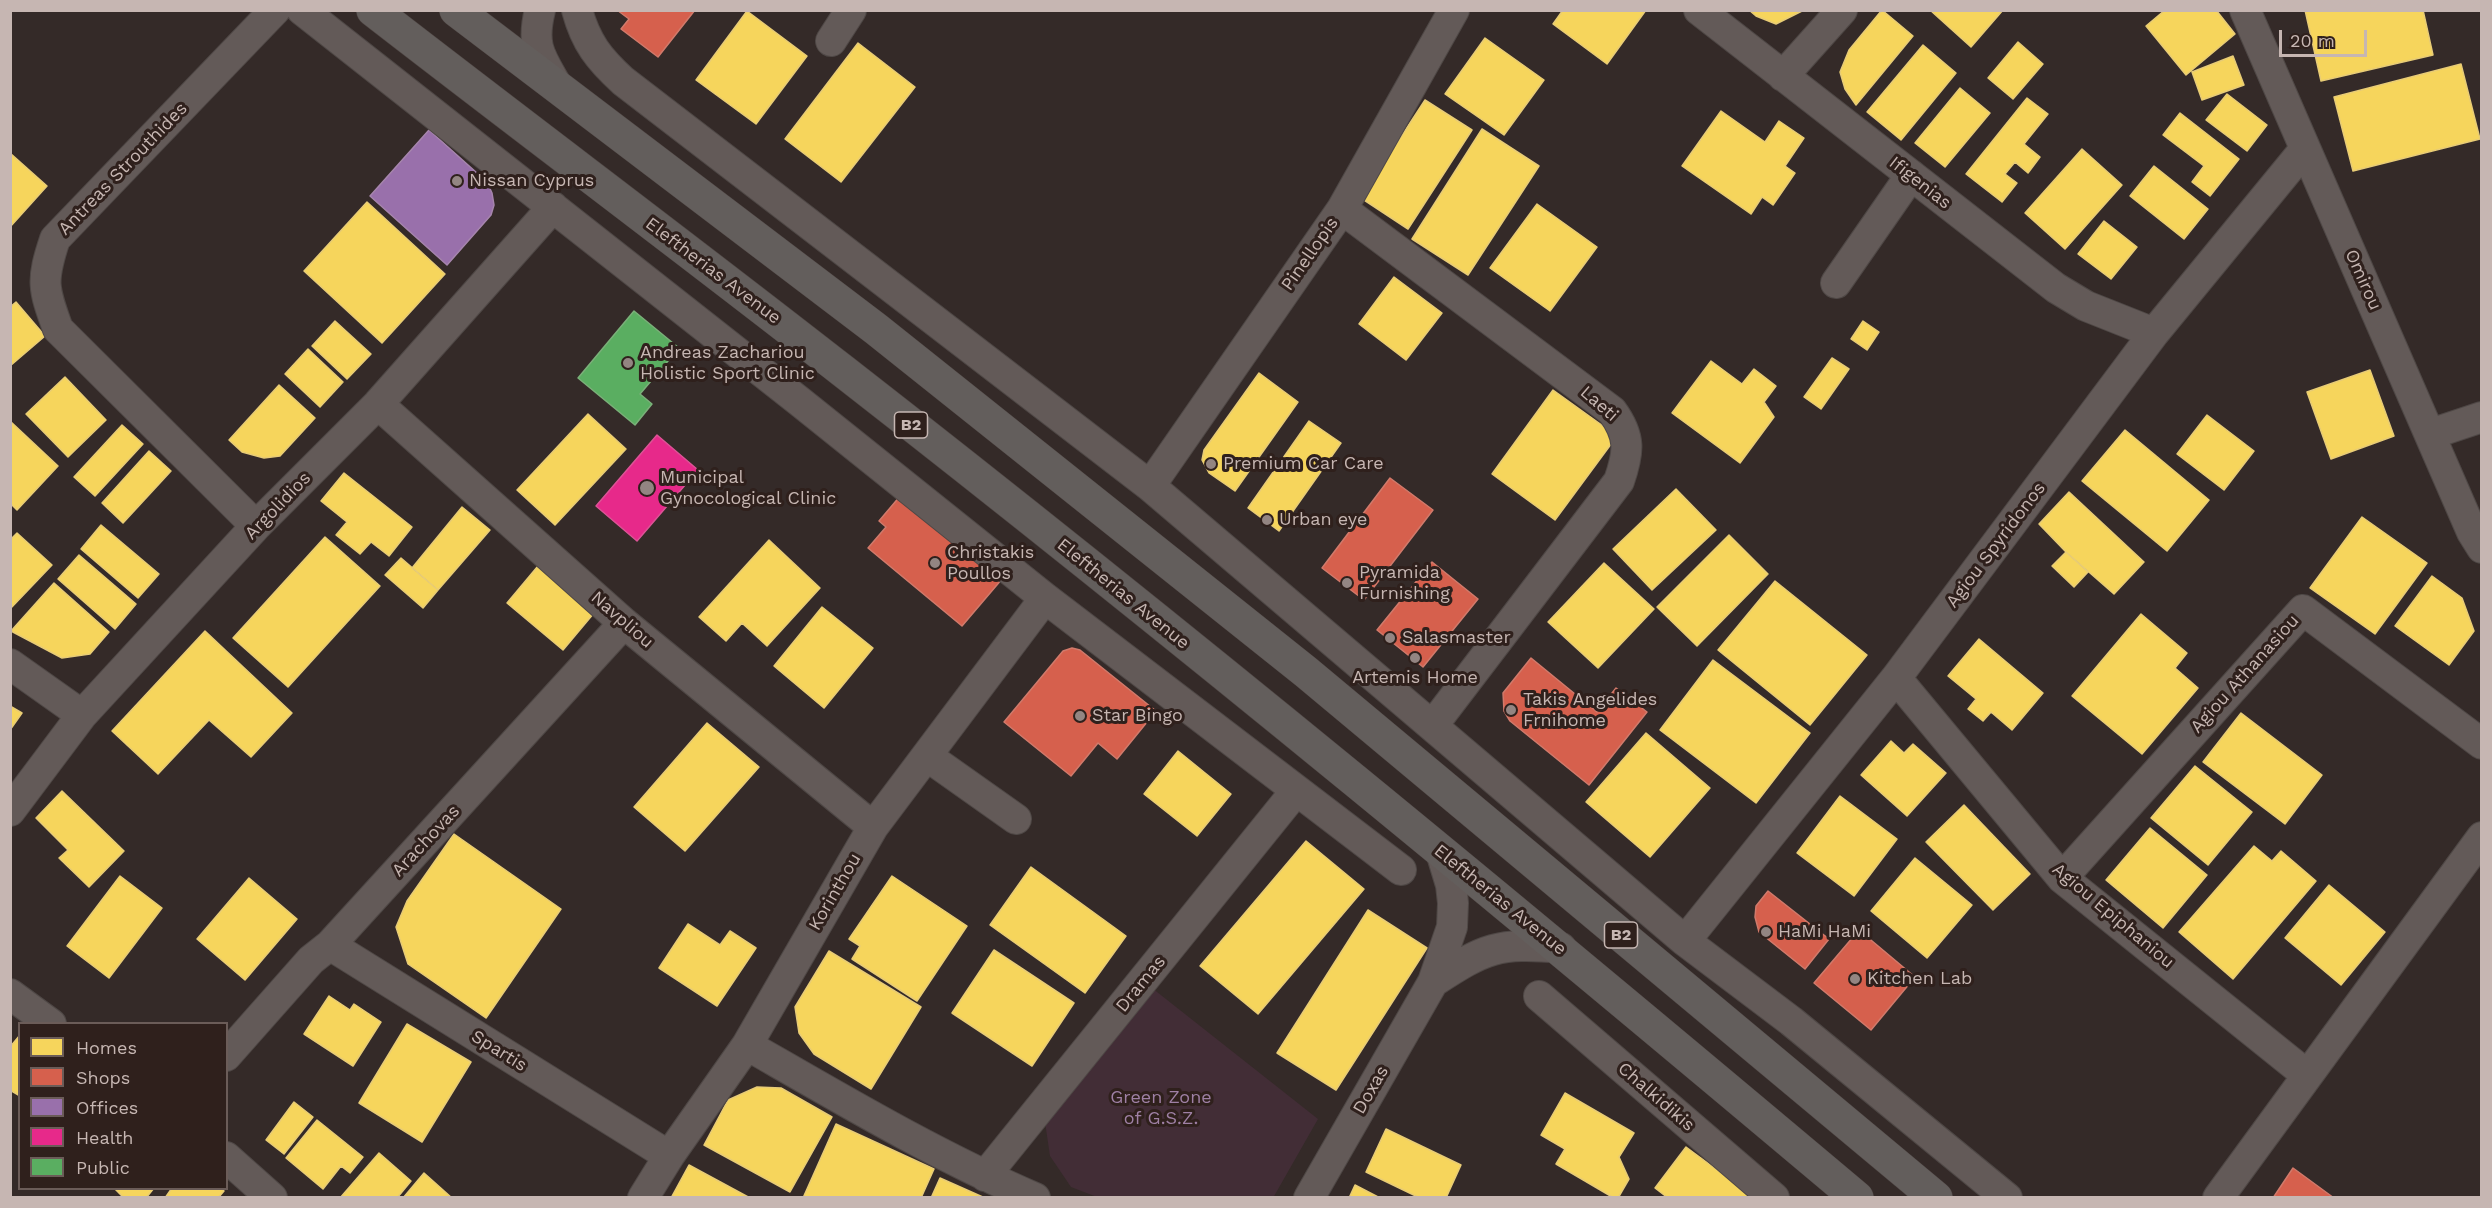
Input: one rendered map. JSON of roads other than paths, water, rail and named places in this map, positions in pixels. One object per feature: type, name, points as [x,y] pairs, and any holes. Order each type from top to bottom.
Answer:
[{"type":"highway","name":"Eleftherias Avenue","points":[[373,10],[843,371],[1277,717],[1561,948],[1857,1197]]},
{"type":"highway","name":"B2","points":[[456,10],[876,329],[1306,672],[1936,1197]]},
{"type":"street","name":"Antreas Strouthides","points":[[256,526],[58,330],[46,296],[45,269],[55,239],[275,10]]},
{"type":"street","points":[[302,10],[1045,598],[1295,792],[1401,870]]},
{"type":"street","points":[[540,10],[537,24],[537,52],[560,90]]},
{"type":"street","points":[[577,10],[582,30],[599,58],[623,81],[1150,486],[1685,941],[1791,1021],[2007,1197]]},
{"type":"street","points":[[831,41],[851,10]]},
{"type":"street","name":"Ifigenias","points":[[1699,10],[2070,298],[2154,333]]},
{"type":"street","points":[[1783,76],[1842,10]]},
{"type":"street","name":"Omirou","points":[[2245,10],[2481,548]]},
{"type":"street","name":"Pinellopis","points":[[1150,486],[1342,208],[1447,13]]},
{"type":"street","name":"Agiou Spyridonos","points":[[1685,941],[1896,678],[2154,333],[2305,149]]},
{"type":"street","points":[[1836,283],[1911,175]]},
{"type":"street","name":"Argolidios","points":[[10,811],[82,715],[256,526],[378,404],[553,207]]},
{"type":"street","name":"Laeti","points":[[1342,208],[1612,411],[1622,425],[1627,440],[1626,460],[1619,481],[1433,725]]},
{"type":"street","name":"Navpliou","points":[[378,404],[624,623],[873,827]]},
{"type":"street","points":[[2431,434],[2481,417]]},
{"type":"street","name":"Korinthou","points":[[643,1197],[747,1045],[873,827],[1045,598]]},
{"type":"street","name":"Agiou Athanasiou","points":[[2062,878],[2303,610],[2481,744]]},
{"type":"street","name":"Arachovas","points":[[228,1054],[311,960],[330,945],[624,623]]},
{"type":"street","points":[[10,664],[82,715]]},
{"type":"street","name":"Agiou Epiphaniou","points":[[1896,678],[2062,878],[2307,1075]]},
{"type":"street","points":[[927,756],[1017,819]]},
{"type":"street","name":"Dramas","points":[[985,1176],[1295,792]]},
{"type":"street","points":[[2218,1197],[2481,837]]},
{"type":"street","name":"Doxas","points":[[1309,1197],[1433,982],[1452,927],[1451,885],[1441,852]]},
{"type":"street","name":"Spartis","points":[[330,945],[669,1156]]},
{"type":"street","name":"Doxas","points":[[1433,982],[1481,953],[1501,947],[1525,945],[1561,948]]},
{"type":"street","points":[[10,994],[50,1022]]},
{"type":"street","name":"Chalkidikis","points":[[1539,996],[1774,1197]]},
{"type":"street","points":[[747,1045],[985,1176],[1035,1197]]},
{"type":"street","points":[[228,1159],[272,1197]]},
{"type":"place","name":"Nissan Cyprus","points":[[457,181]]},
{"type":"place","name":"Andreas Zachariou Holistic Sport Clinic","points":[[628,363]]},
{"type":"place","name":"Premium Car Care","points":[[1211,464]]},
{"type":"place","name":"Municipal Gynocological Clinic","points":[[647,488]]},
{"type":"place","name":"Urban eye","points":[[1267,520]]},
{"type":"place","name":"Christakis Poullos","points":[[935,563]]},
{"type":"place","name":"Pyramida Furnishing","points":[[1347,583]]},
{"type":"place","name":"Salasmaster","points":[[1390,638]]},
{"type":"place","name":"Artemis Home","points":[[1415,658]]},
{"type":"place","name":"Takis Angelides Frnihome","points":[[1511,710]]},
{"type":"place","name":"Star Bingo","points":[[1080,716]]},
{"type":"place","name":"HaMi HaMi","points":[[1766,932]]},
{"type":"place","name":"Kitchen Lab","points":[[1855,979]]},
{"type":"park label","name":"Green Zone of G.S.Z.","points":[[1161,1108]]}]
